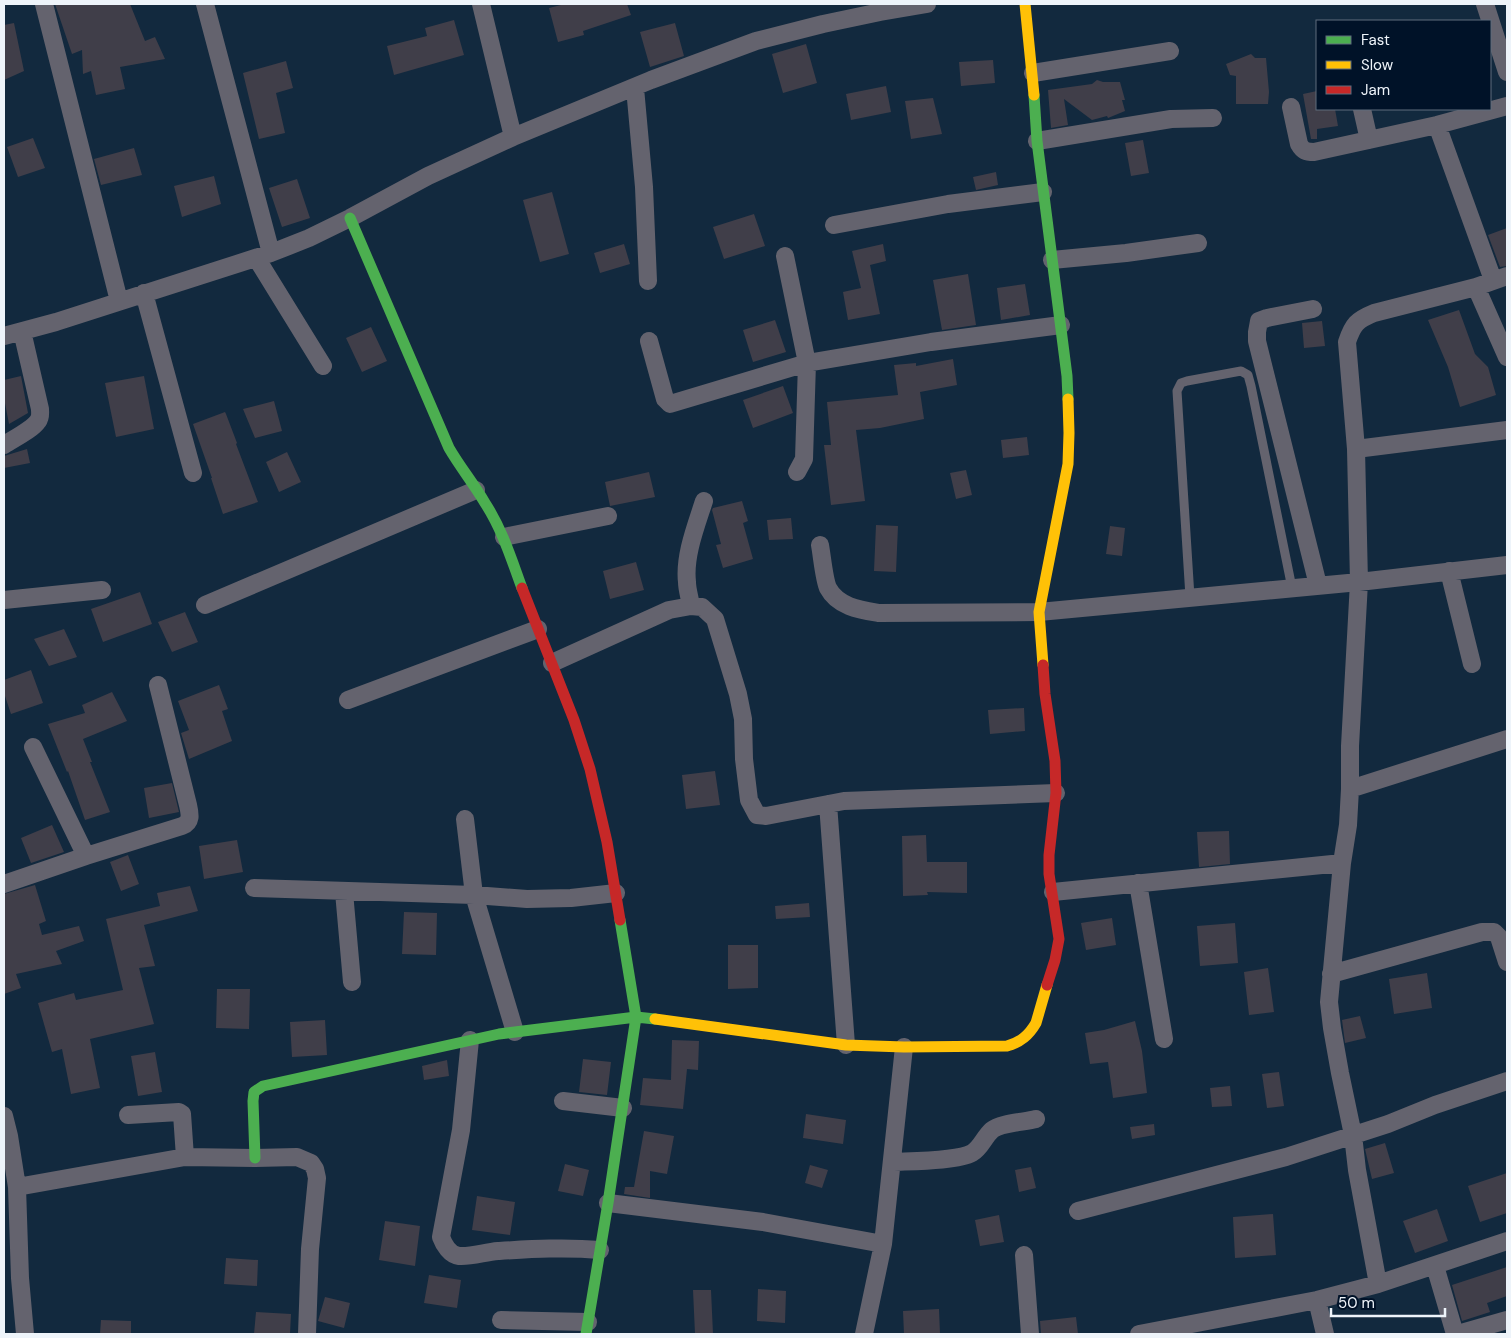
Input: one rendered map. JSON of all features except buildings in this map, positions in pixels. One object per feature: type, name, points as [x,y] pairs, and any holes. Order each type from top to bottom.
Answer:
[{"type":"street","points":[[44,4],[120,301]]},
{"type":"street","points":[[205,4],[264,256],[323,366]]},
{"type":"street","points":[[481,4],[513,137]]},
{"type":"street","points":[[4,336],[56,322],[264,256],[309,238],[428,176],[513,137],[684,67],[756,41],[824,24],[927,4]]},
{"type":"street","points":[[256,1158],[253,1101],[254,1092],[263,1086],[470,1040],[515,1032],[636,1018],[846,1045],[904,1047],[1007,1046],[1025,1039],[1031,1032],[1036,1023],[1055,960],[1059,939],[1049,855],[1056,793],[1055,761],[1045,694],[1039,612],[1068,464],[1069,433],[1066,376],[1043,192],[1025,4]]},
{"type":"street","points":[[1485,4],[1490,20]]},
{"type":"street","points":[[1491,23],[1507,72]]},
{"type":"street","points":[[1033,73],[1170,51]]},
{"type":"street","points":[[635,88],[644,187],[648,281]]},
{"type":"street","points":[[1291,107],[1299,144],[1307,152],[1314,152],[1437,125],[1507,106]]},
{"type":"street","points":[[1362,110],[1369,140]]},
{"type":"street","points":[[1038,141],[1171,119],[1213,118]]},
{"type":"street","points":[[1378,1284],[1329,1002],[1342,863],[1348,825],[1358,582],[1356,449],[1347,342],[1351,328],[1361,318],[1476,287],[1500,278],[1437,125]]},
{"type":"street","points":[[834,225],[948,204],[1043,192]]},
{"type":"street","points":[[350,218],[449,448],[459,466],[485,502],[504,538],[522,592],[574,720],[590,769],[607,842],[636,1018],[587,1328],[501,1320]]},
{"type":"street","points":[[1052,260],[1198,244]]},
{"type":"street","points":[[785,256],[807,364],[804,459],[797,472]]},
{"type":"street","points":[[1476,287],[1507,357]]},
{"type":"street","points":[[144,293],[193,473]]},
{"type":"street","points":[[1313,309],[1259,321],[1257,341],[1318,585]]},
{"type":"street","points":[[649,341],[665,399],[670,404],[807,364],[931,342],[1060,325]]},
{"type":"street","points":[[4,445],[33,426],[40,416],[22,331]]},
{"type":"street","points":[[1356,449],[1507,430]]},
{"type":"street","points":[[205,605],[476,490]]},
{"type":"street","points":[[691,606],[686,582],[688,561],[704,501]]},
{"type":"street","points":[[504,538],[608,516]]},
{"type":"street","points":[[820,545],[828,587],[834,596],[845,604],[857,609],[879,613],[1039,612],[1358,582],[1507,565]]},
{"type":"street","points":[[1449,571],[1472,664]]},
{"type":"street","points":[[4,600],[102,590]]},
{"type":"street","points":[[552,662],[669,610],[691,606],[702,607],[715,619],[738,694],[743,719],[744,759],[749,800],[757,815],[766,816],[854,801],[1056,793]]},
{"type":"street","points":[[348,700],[538,628]]},
{"type":"street","points":[[4,884],[182,826],[188,821],[188,805],[158,685]]},
{"type":"street","points":[[1350,788],[1507,740]]},
{"type":"street","points":[[33,747],[86,856]]},
{"type":"street","points":[[828,804],[846,1045]]},
{"type":"street","points":[[465,819],[474,895],[515,1032]]},
{"type":"street","points":[[1053,892],[1342,863]]},
{"type":"street","points":[[1138,883],[1164,1039]]},
{"type":"street","points":[[254,888],[474,895],[527,899],[557,899],[616,893]]},
{"type":"street","points":[[344,892],[352,982]]},
{"type":"street","points":[[1331,974],[1482,932],[1494,932],[1499,937],[1507,962]]},
{"type":"street","points":[[470,1040],[461,1130],[441,1237],[443,1243],[457,1256],[538,1248],[600,1250]]},
{"type":"street","points":[[864,1334],[883,1244],[904,1047]]},
{"type":"street","points":[[1078,1211],[1286,1157],[1507,1081]]},
{"type":"street","points":[[563,1102],[622,1108]]},
{"type":"street","points":[[128,1114],[179,1112],[182,1114],[185,1156]]},
{"type":"street","points":[[4,1116],[6,1137],[17,1187],[20,1287],[24,1334]]},
{"type":"street","points":[[892,1162],[960,1158],[979,1148],[991,1131],[997,1127],[1036,1120]]},
{"type":"street","points":[[17,1187],[185,1156],[298,1157],[311,1163],[316,1173],[317,1185],[310,1249],[307,1334]]},
{"type":"street","points":[[608,1203],[763,1222],[883,1244]]},
{"type":"street","points":[[1139,1334],[1166,1332],[1317,1300],[1378,1284],[1507,1241]]},
{"type":"street","points":[[1024,1255],[1030,1334]]},
{"type":"street","points":[[1435,1266],[1457,1334],[1507,1320]]},
{"type":"street","points":[[1317,1300],[1325,1334]]},
{"type":"lane","points":[[1190,598],[1177,391],[1181,383],[1187,381],[1242,371],[1248,375],[1251,386],[1292,588]]},
{"type":"traffic: fast","points":[[1034,95],[1037,141],[1067,376],[1068,399]]},
{"type":"traffic: fast","points":[[350,218],[449,448],[491,513],[506,544],[522,588]]},
{"type":"traffic: fast","points":[[586,1334],[636,1017],[620,920]]},
{"type":"traffic: fast","points":[[255,1158],[253,1101],[254,1092],[263,1086],[499,1034],[636,1017],[655,1019]]},
{"type":"traffic: slow","points":[[1025,4],[1034,95]]},
{"type":"traffic: slow","points":[[1043,665],[1039,612],[1068,464],[1068,399]]},
{"type":"traffic: slow","points":[[655,1019],[846,1045],[904,1047],[1007,1046],[1020,1040],[1036,1023],[1047,985]]},
{"type":"traffic: jam","points":[[522,588],[574,720],[590,769],[607,842],[620,920]]},
{"type":"traffic: jam","points":[[1043,665],[1045,694],[1055,761],[1056,793],[1049,855],[1049,874],[1059,939],[1047,985]]}]
